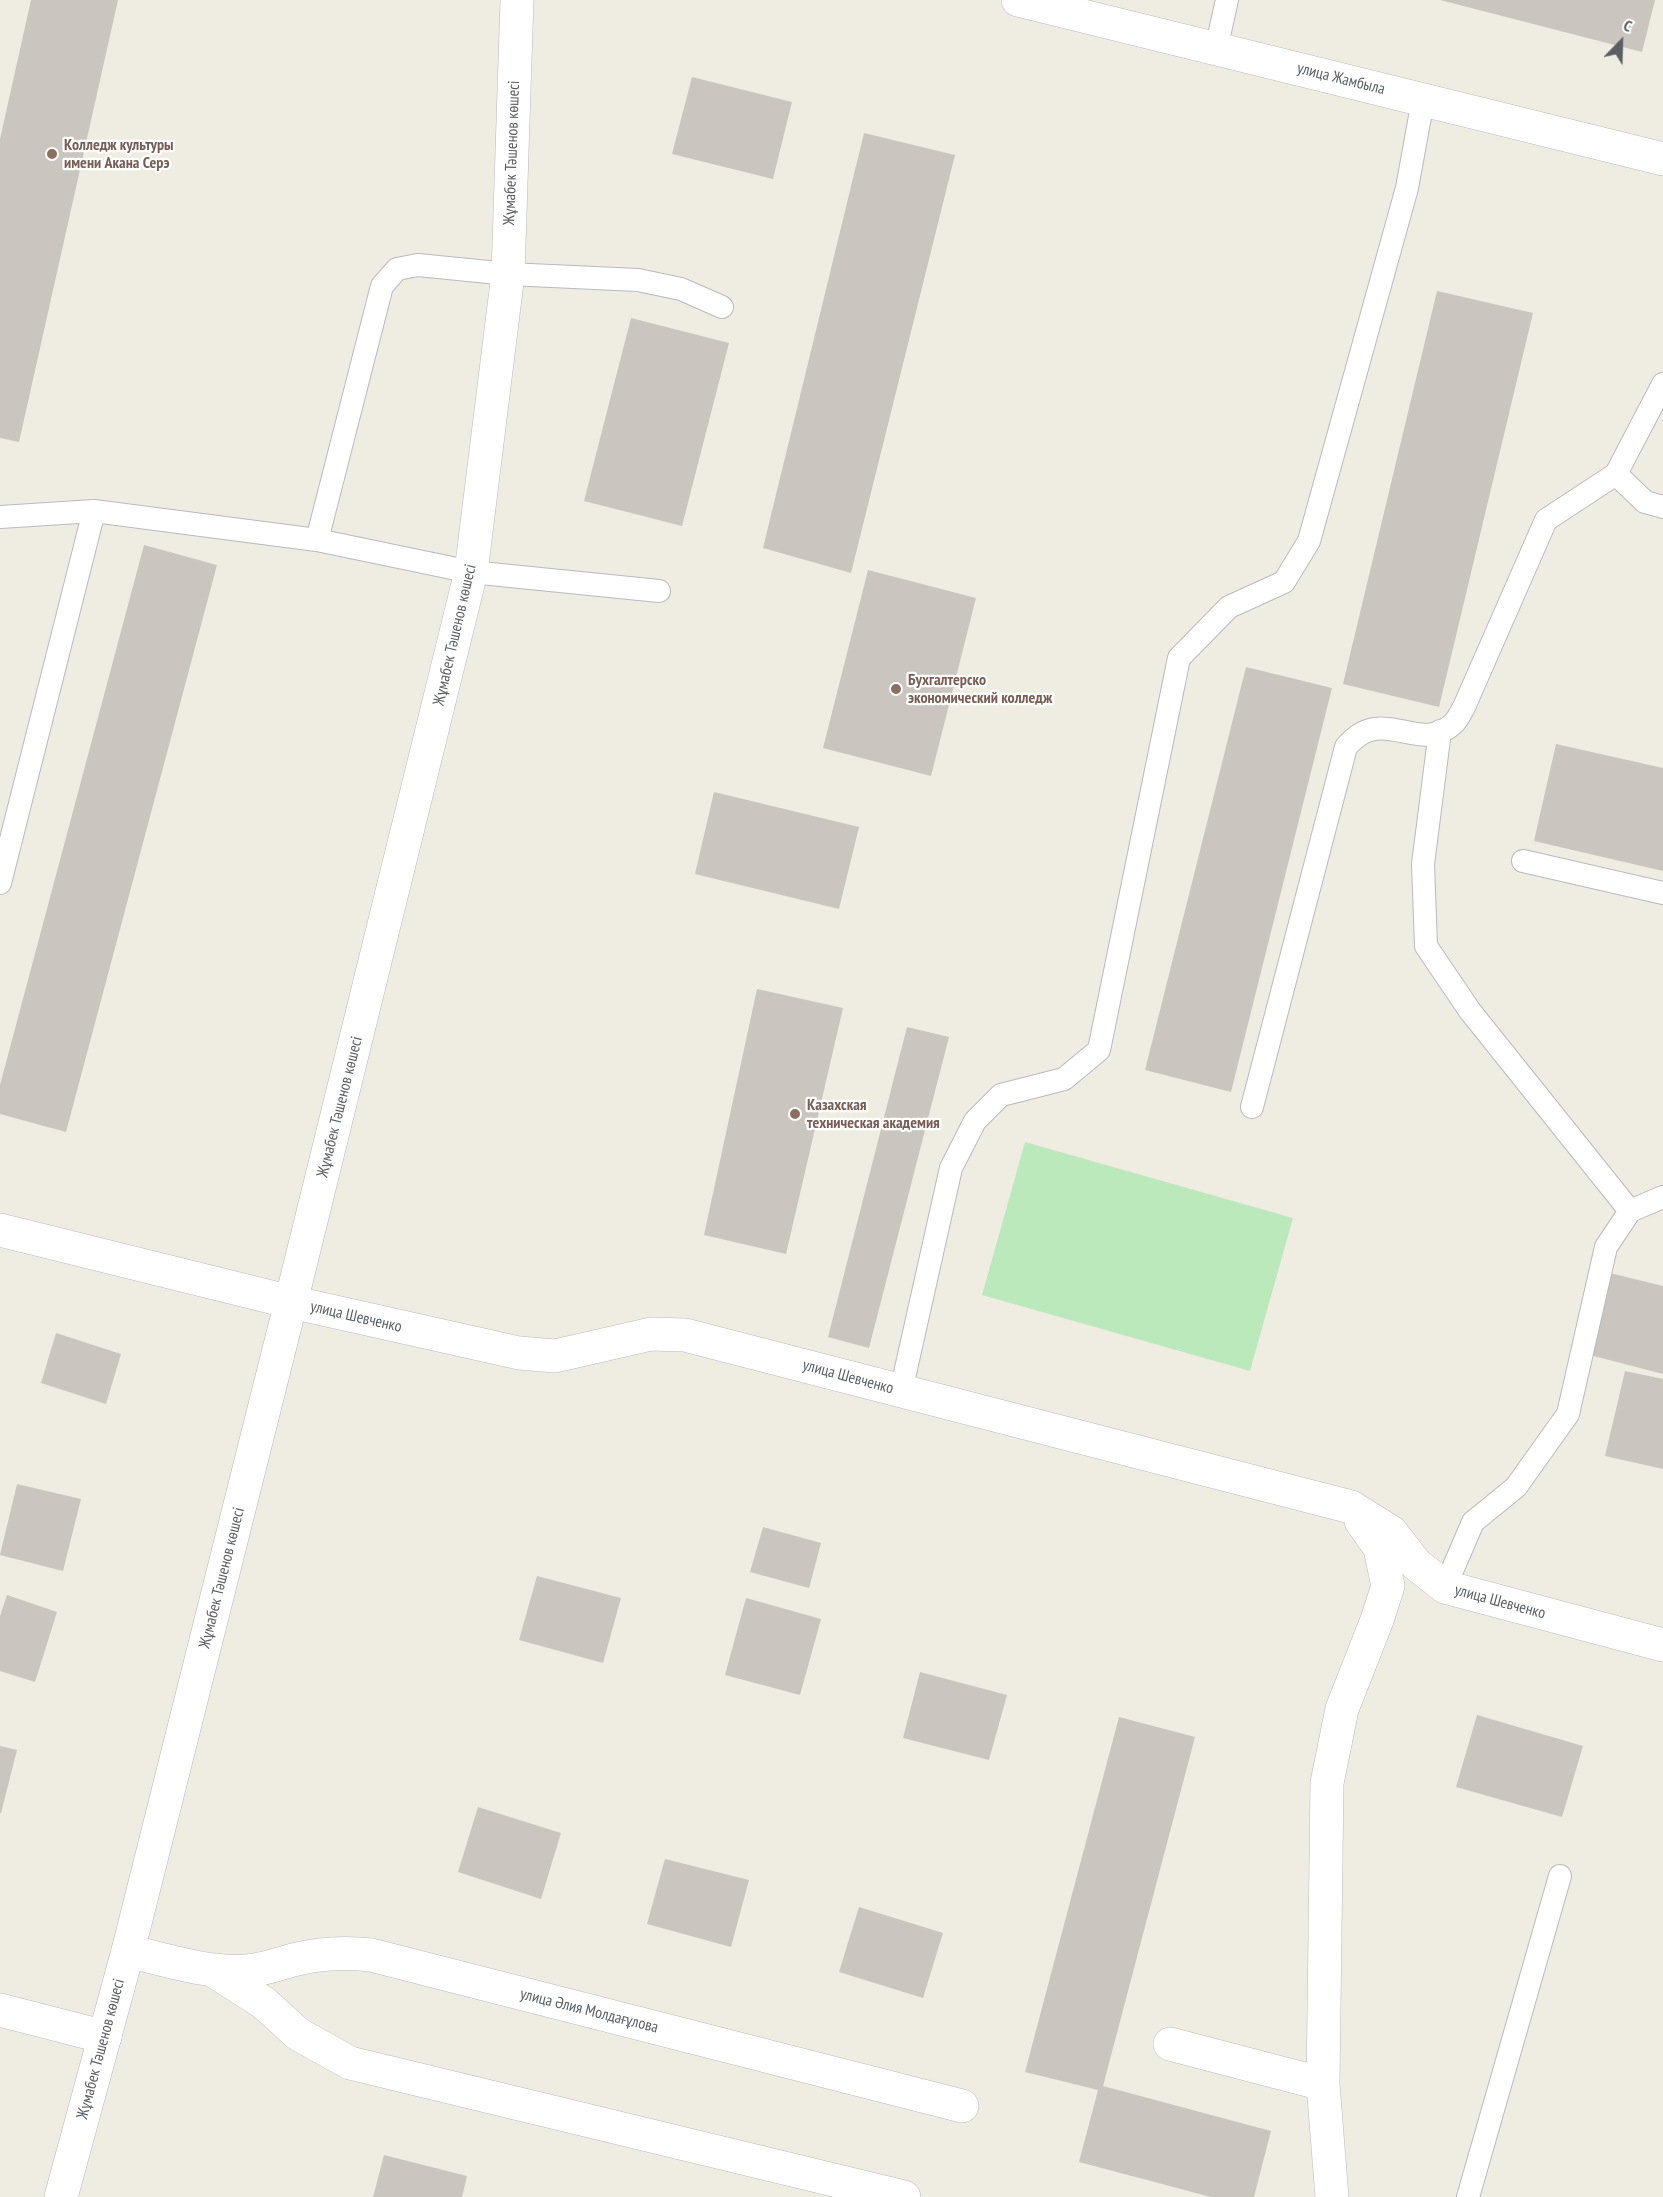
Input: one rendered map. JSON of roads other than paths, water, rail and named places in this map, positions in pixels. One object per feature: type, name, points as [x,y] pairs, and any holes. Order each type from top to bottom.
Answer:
[{"type":"street","name":"Жұмабек Тәшенов көшесі","points":[[61,2197],[128,1951],[471,572],[508,274],[518,0]]},
{"type":"street","name":"улица Жамбыла","points":[[1018,0],[1663,159]]},
{"type":"street","name":"улица Шевченко","points":[[0,1230],[291,1302],[519,1353],[555,1356],[651,1334],[685,1335],[1351,1507],[1391,1532],[1416,1564],[1445,1587],[1663,1645]]},
{"type":"street","points":[[1332,2197],[1323,2084],[1327,1783],[1342,1709],[1388,1586],[1380,1548],[1351,1507]]},
{"type":"street","name":"улица Әлия Молдағұлова","points":[[128,1951],[214,1971],[249,1971],[326,1954],[371,1955],[962,2106]]},
{"type":"street","name":"улица Әлия Молдағұлова","points":[[214,1971],[264,2003],[298,2034],[350,2063],[904,2197]]},
{"type":"street","points":[[0,2010],[105,2037]]},
{"type":"street","points":[[1170,2044],[1323,2084]]},
{"type":"lane","points":[[1216,49],[1227,0]]},
{"type":"lane","points":[[901,1392],[951,1168],[975,1121],[1001,1095],[1064,1079],[1099,1050],[1179,658],[1229,607],[1284,582],[1309,541],[1407,188],[1423,100]]},
{"type":"lane","points":[[317,540],[382,286],[397,269],[418,265],[508,274],[638,280],[681,289],[722,308]]},
{"type":"lane","points":[[1251,1107],[1346,747],[1356,735],[1369,728],[1387,728],[1422,736],[1440,731],[1454,723],[1464,707],[1546,520],[1616,474],[1663,384]]},
{"type":"lane","points":[[1616,474],[1645,502],[1663,507]]},
{"type":"lane","points":[[0,883],[94,511]]},
{"type":"lane","points":[[0,517],[94,511],[317,540],[471,572],[659,591]]},
{"type":"lane","points":[[1440,731],[1423,864],[1426,946],[1470,1011],[1630,1211]]},
{"type":"lane","points":[[1523,861],[1663,893]]},
{"type":"lane","points":[[1445,1587],[1473,1522],[1516,1487],[1568,1414],[1606,1247],[1630,1211],[1663,1197]]},
{"type":"lane","points":[[1468,2197],[1560,1876]]},
{"type":"place","name":"Колледж культуры имени Акана Серэ","points":[[52,154]]},
{"type":"place","name":"Бухгалтерско экономический колледж","points":[[896,689]]},
{"type":"place","name":"Казахская техническая академия","points":[[795,1114]]}]
